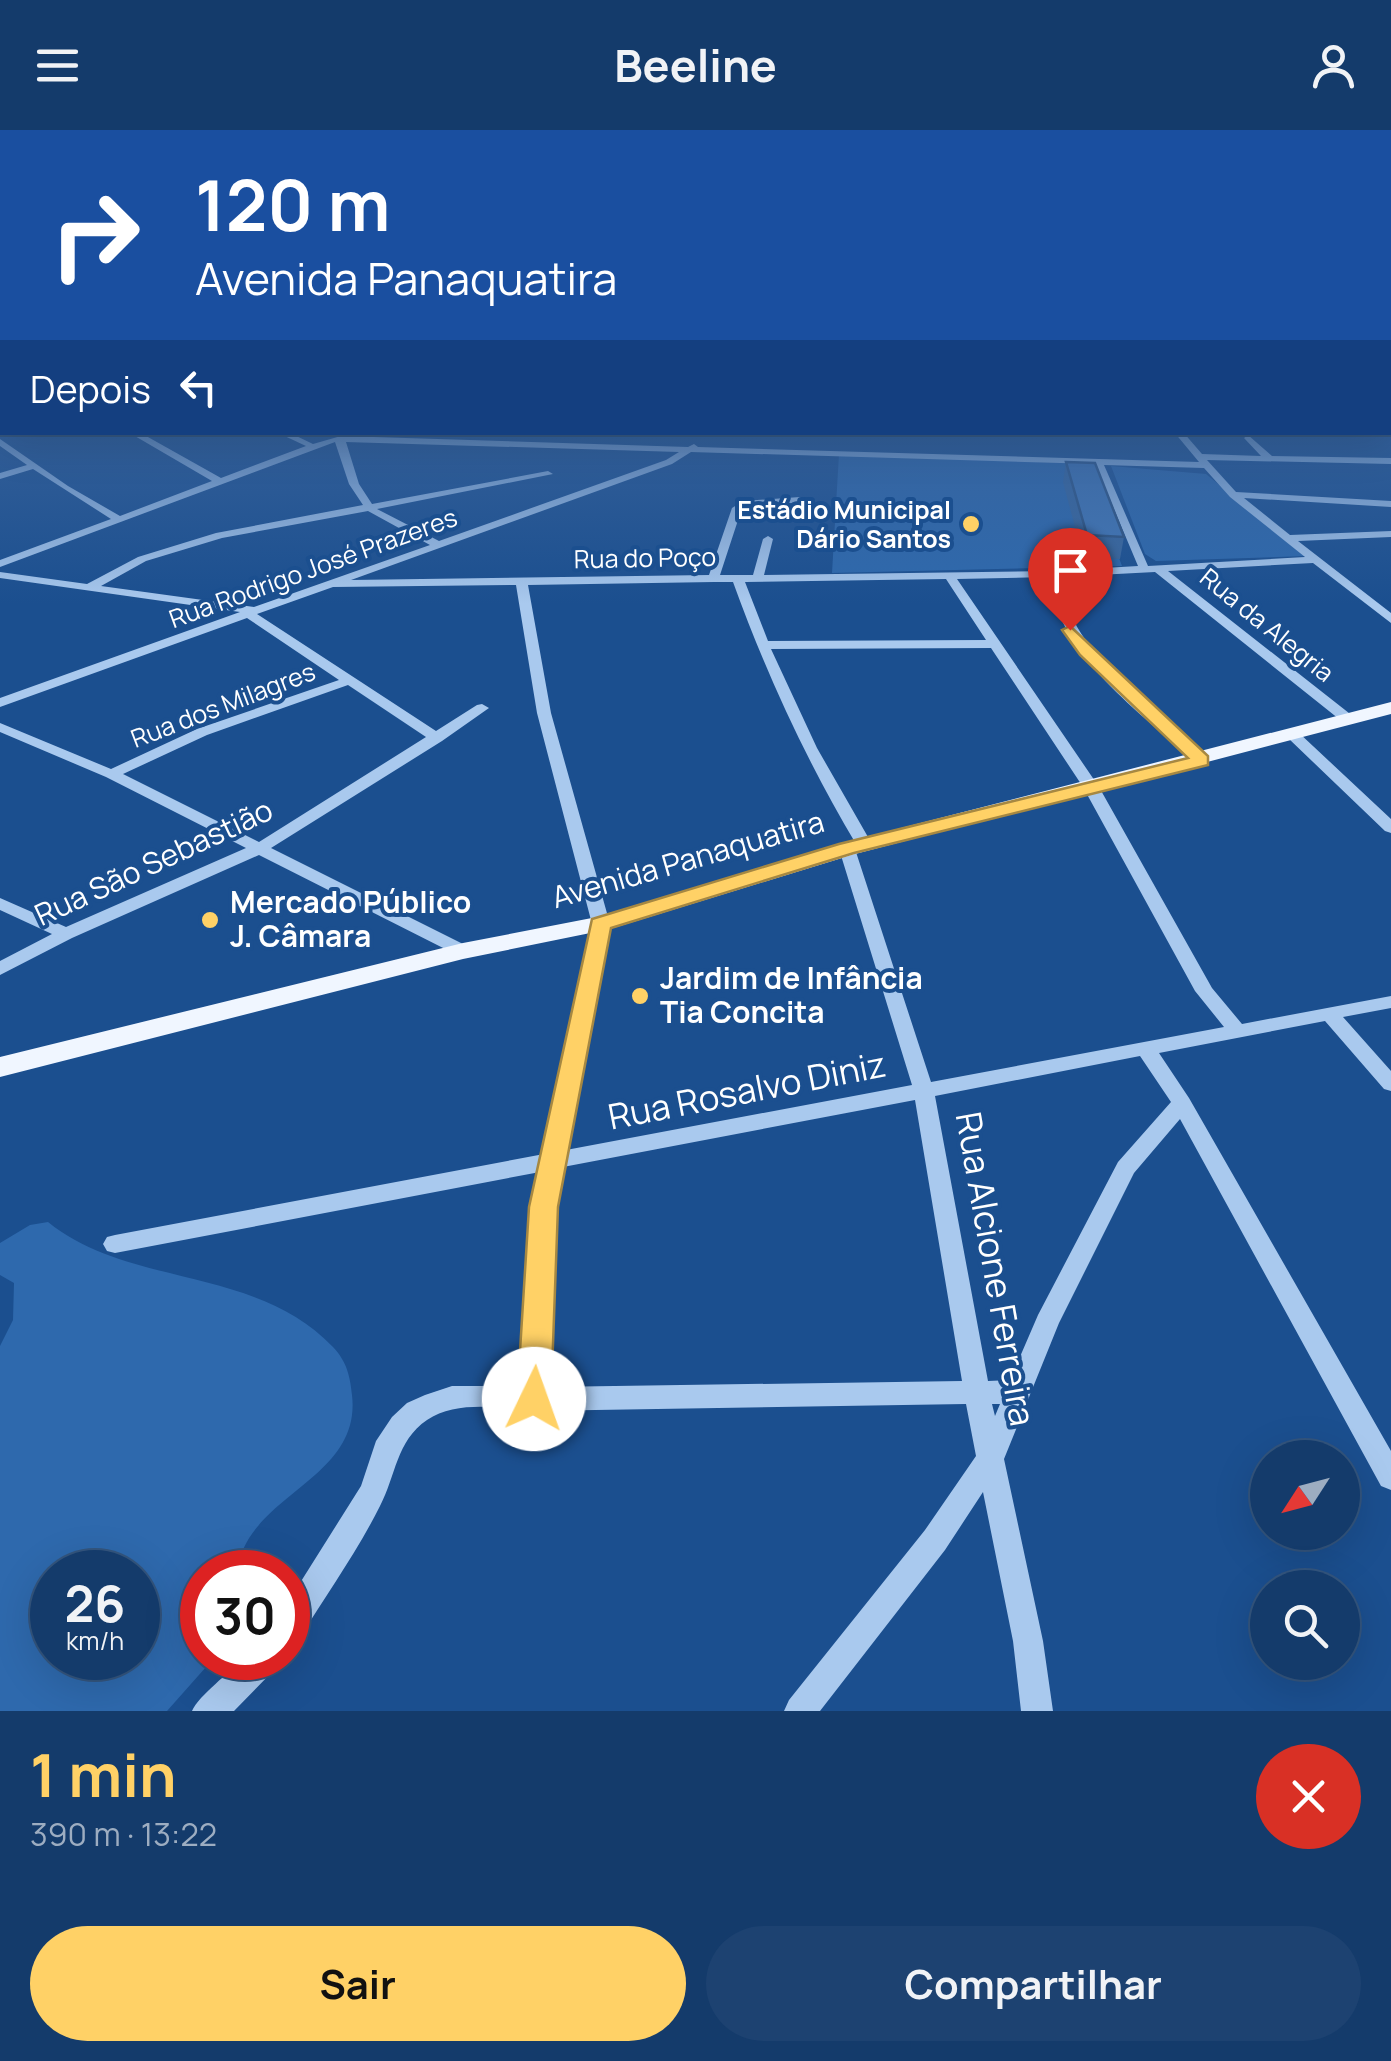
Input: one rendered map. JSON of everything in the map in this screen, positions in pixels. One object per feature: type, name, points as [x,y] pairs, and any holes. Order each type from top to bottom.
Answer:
[{"type":"main road","name":"Avenida Panaquatira","points":[[0,1067],[463,951],[600,924],[855,847],[1391,708]]},
{"type":"street","points":[[21,457],[118,519]]},
{"type":"street","points":[[177,457],[220,481]]},
{"type":"street","points":[[0,564],[282,457]]},
{"type":"street","points":[[345,457],[353,489],[365,506],[441,546]]},
{"type":"street","name":"Rua Rodrigo José Prazeres","points":[[0,704],[678,457]]},
{"type":"street","points":[[977,457],[1391,461]]},
{"type":"street","points":[[1199,457],[1233,494],[1391,619]]},
{"type":"street","points":[[1268,457],[1271,460]]},
{"type":"street","points":[[1098,461],[1150,567]]},
{"type":"street","points":[[0,476],[34,466]]},
{"type":"street","points":[[90,587],[142,559],[185,544],[267,524],[548,474]]},
{"type":"street","points":[[1233,494],[1391,504]]},
{"type":"street","points":[[714,580],[736,510],[743,504],[800,500]]},
{"type":"street","points":[[1287,538],[1391,534]]},
{"type":"street","points":[[758,578],[768,538]]},
{"type":"street","name":"Rua do Poço","points":[[336,584],[1053,574],[1314,560]]},
{"type":"street","name":"Rua da Alegria","points":[[1150,567],[1350,720]]},
{"type":"street","points":[[948,574],[1091,787],[1204,991],[1237,1030]]},
{"type":"street","points":[[1053,574],[1057,605],[1086,652],[1202,760]]},
{"type":"street","points":[[0,575],[255,614],[437,738]]},
{"type":"street","name":"Rua Alcione Ferreira","points":[[738,579],[762,645],[855,847],[924,1090],[977,1393],[1028,1641],[1037,1711]]},
{"type":"street","points":[[522,584],[544,713],[600,924],[544,1207],[534,1399]]},
{"type":"street","points":[[762,645],[992,644]]},
{"type":"street","name":"Rua dos Milagres","points":[[111,774],[202,732],[352,680]]},
{"type":"street","name":"Rua São Sebastião","points":[[0,968],[66,934],[260,848],[482,708]]},
{"type":"street","points":[[0,727],[111,774],[463,951]]},
{"type":"street","points":[[1293,735],[1391,828]]},
{"type":"street","points":[[0,904],[66,934]]},
{"type":"street","name":"Rua Rosalvo Diniz","points":[[115,1244],[1391,1002]]},
{"type":"street","points":[[1330,1016],[1391,1084]]},
{"type":"street","points":[[1147,1051],[1182,1103],[1391,1477]]},
{"type":"street","points":[[800,1711],[935,1540],[992,1456],[1047,1322],[1126,1168],[1182,1103]]},
{"type":"street","points":[[310,1593],[374,1491],[388,1444],[409,1418],[440,1400],[471,1393],[534,1399],[1017,1392]]},
{"type":"street","points":[[208,1711],[244,1680]]},
{"type":"shaded area","name":"Estádio Municipal Dário Santos","points":[[839,457],[1084,464],[1122,566],[832,573]]},
{"type":"shaded area","points":[[1111,466],[1206,474],[1306,556],[1156,561],[1145,554]]},
{"type":"shaded area","points":[[48,1222],[80,1243],[116,1258],[267,1302],[302,1321],[333,1347],[349,1375],[350,1424],[340,1448],[260,1524],[244,1550],[180,1550],[180,1680],[194,1680],[167,1711],[0,1711],[0,1346],[13,1320],[14,1283],[0,1275],[0,1243],[30,1225]]},
{"type":"building","points":[[1066,462],[1095,463],[1124,537],[1087,535]]},
{"type":"place","name":"Estádio Municipal Dário Santos","points":[[971,524]]},
{"type":"place","name":"Mercado Público J. Câmara","points":[[210,920]]},
{"type":"place","name":"Jardim de Infância Tia Concita","points":[[640,996]]},
{"type":"route","points":[[534,1399],[544,1207],[600,924],[847,849],[1202,760],[1086,652],[1070,630]]}]
